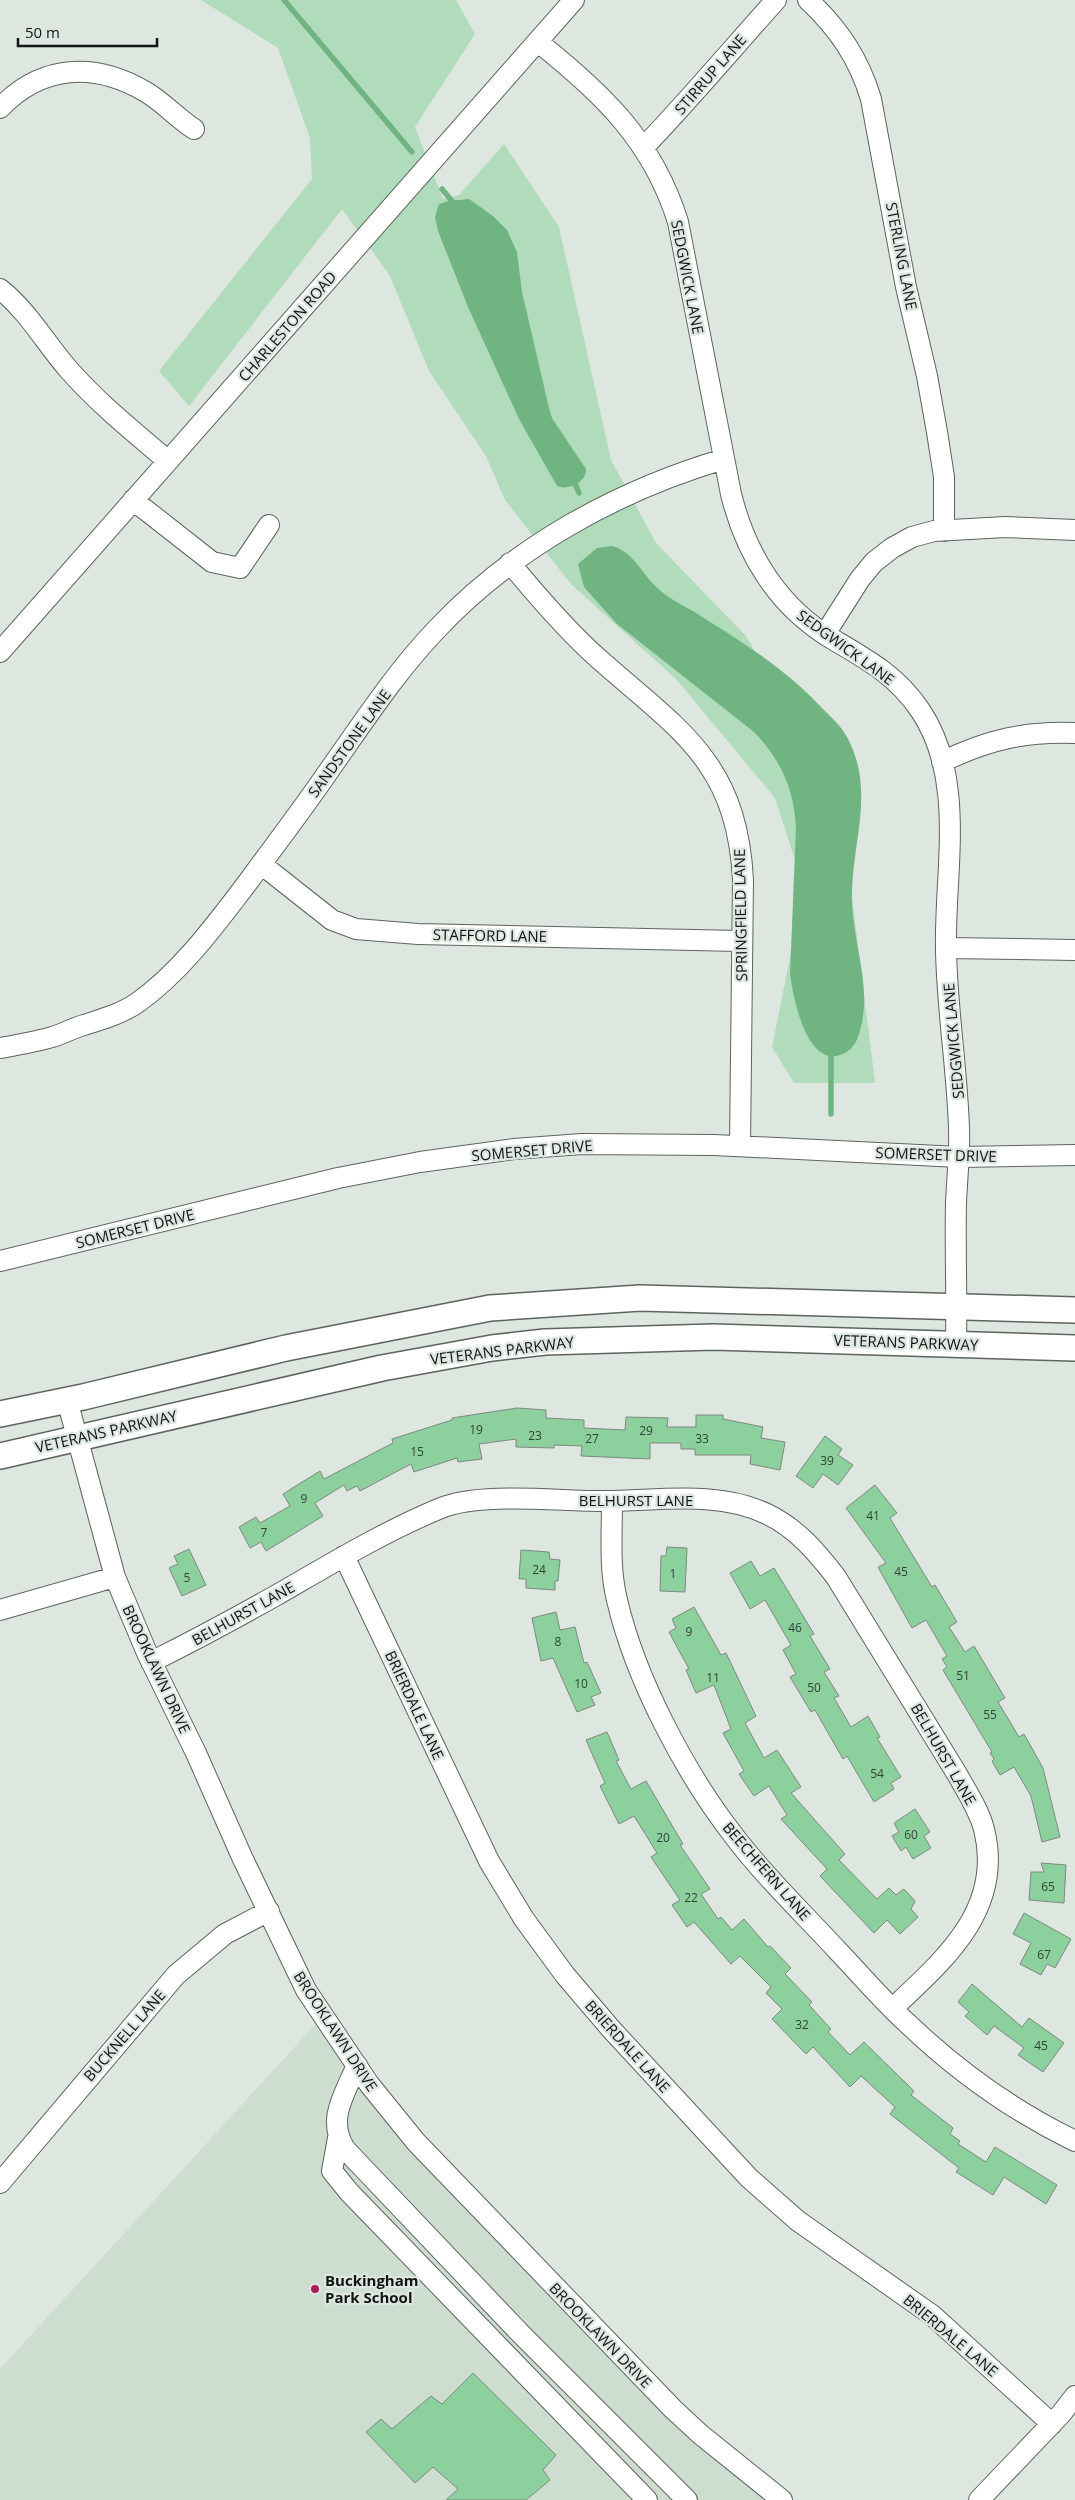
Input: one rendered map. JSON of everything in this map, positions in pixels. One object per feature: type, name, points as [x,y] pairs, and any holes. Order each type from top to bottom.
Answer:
[{"type":"main road","points":[[0,1414],[286,1348],[490,1308],[640,1298],[1075,1310]]},
{"type":"main road","name":"VETERANS PARKWAY","points":[[0,1456],[382,1368],[492,1348],[545,1342],[713,1337],[1075,1348]]},
{"type":"street","name":"CHARLESTON ROAD","points":[[0,652],[574,0]]},
{"type":"street","name":"STIRRUP LANE","points":[[644,146],[689,101],[755,22],[776,0]]},
{"type":"street","name":"STERLING LANE","points":[[808,0],[837,30],[851,50],[863,73],[871,99],[906,287],[927,376],[942,456],[945,495],[944,531]]},
{"type":"street","name":"SEDGWICK LANE","points":[[538,42],[579,74],[611,106],[644,146],[670,195],[678,222],[724,459],[739,524],[763,572],[786,602],[825,634],[884,670],[921,711],[934,737],[942,762],[949,824],[946,948],[956,1076],[959,1157],[956,1205],[956,1344]]},
{"type":"street","points":[[0,108],[16,92],[37,80],[59,73],[82,71],[105,74],[127,82],[148,93],[194,129]]},
{"type":"street","points":[[0,289],[22,311],[67,368],[96,399],[168,461]]},
{"type":"street","name":"SANDSTONE LANE","points":[[0,1048],[54,1036],[111,1017],[137,1003],[160,984],[219,920],[288,829],[379,698],[416,652],[453,612],[510,563],[555,534],[643,488],[679,473],[724,459]]},
{"type":"street","points":[[133,500],[212,562],[240,568],[269,525]]},
{"type":"street","points":[[825,634],[860,579],[874,562],[892,548],[912,537],[944,531],[1005,527],[1075,530]]},
{"type":"street","name":"SPRINGFIELD LANE","points":[[510,563],[551,611],[581,642],[681,729],[714,772],[736,823],[741,851],[743,909],[740,941],[740,1146]]},
{"type":"street","points":[[942,762],[969,748],[1004,737],[1038,733],[1075,733]]},
{"type":"street","name":"STAFFORD LANE","points":[[261,864],[332,920],[356,929],[418,934],[740,941]]},
{"type":"street","points":[[946,948],[1075,950]]},
{"type":"street","name":"SOMERSET DRIVE","points":[[0,1261],[314,1183],[428,1161],[547,1146],[740,1146],[959,1157],[1075,1155]]},
{"type":"street","name":"BROOKLAWN DRIVE","points":[[67,1400],[115,1577],[151,1662],[306,1990],[357,2066],[392,2113],[441,2169],[647,2383],[700,2434],[782,2500]]},
{"type":"street","name":"BELHURST LANE","points":[[151,1662],[384,1534],[443,1507],[468,1502],[510,1500],[612,1501],[664,1498],[734,1504],[765,1513],[793,1529],[816,1551],[836,1576],[973,1801],[984,1828],[988,1856],[987,1884],[978,1911],[946,1955],[892,2008]]},
{"type":"street","name":"BEECHFERN LANE","points":[[612,1501],[613,1581],[620,1612],[648,1686],[685,1761],[735,1837],[892,2008],[948,2060],[994,2095],[1075,2141]]},
{"type":"street","name":"BRIERDALE LANE","points":[[344,1556],[489,1861],[524,1919],[565,1975],[605,2022],[750,2178],[804,2226],[932,2315],[1052,2424]]},
{"type":"street","points":[[0,1610],[115,1577]]},
{"type":"street","name":"BUCKNELL LANE","points":[[0,2183],[176,1975],[225,1934],[269,1911]]},
{"type":"street","points":[[357,2066],[338,2109],[335,2126],[338,2138],[345,2149],[519,2332],[687,2500]]},
{"type":"street","points":[[338,2138],[332,2170],[349,2192],[647,2500]]},
{"type":"street","points":[[979,2500],[1052,2424],[1075,2396]]},
{"type":"shaded area","points":[[201,0],[456,0],[475,34],[415,127],[443,199],[459,195],[504,144],[559,227],[611,460],[656,543],[746,636],[840,799],[875,1083],[794,1083],[772,1047],[804,888],[775,798],[677,680],[571,584],[505,500],[486,456],[429,371],[390,276],[342,209],[189,406],[159,371],[312,179],[310,138],[278,48]]},
{"type":"shaded area","points":[[469,199],[493,216],[507,230],[517,252],[522,292],[552,418],[586,469],[583,478],[571,486],[557,486],[519,419],[468,307],[438,231],[435,217],[439,204]]},
{"type":"shaded area","points":[[612,546],[620,549],[633,559],[665,594],[777,667],[832,718],[847,737],[856,758],[860,778],[860,819],[852,881],[852,903],[853,920],[862,970],[864,1003],[857,1040],[846,1053],[828,1056],[818,1050],[803,1027],[794,998],[790,974],[796,828],[789,788],[779,764],[754,732],[617,624],[584,587],[578,564],[597,548]]},
{"type":"shaded area","name":"Buckingham Park School","points":[[323,2016],[492,2223],[782,2500],[0,2500],[0,2369]]},
{"type":"building","points":[[517,1408],[546,1410],[546,1418],[584,1420],[584,1428],[625,1430],[626,1417],[668,1418],[667,1427],[696,1427],[696,1415],[723,1415],[723,1419],[763,1427],[761,1438],[785,1442],[780,1470],[750,1464],[751,1455],[695,1455],[695,1449],[681,1449],[681,1443],[650,1443],[650,1459],[581,1456],[582,1446],[554,1445],[554,1448],[516,1447],[516,1439],[479,1444],[482,1459],[458,1462],[457,1458],[414,1472],[411,1464],[360,1491],[357,1486],[347,1491],[344,1485],[315,1503],[323,1516],[266,1551],[261,1542],[250,1548],[239,1527],[256,1517],[260,1523],[290,1506],[283,1494],[320,1471],[324,1479],[393,1443],[392,1439],[452,1420],[452,1418]]},
{"type":"building","points":[[825,1436],[842,1449],[838,1455],[853,1465],[838,1485],[823,1474],[813,1488],[796,1476]]},
{"type":"building","points":[[875,1485],[897,1513],[890,1518],[932,1587],[935,1585],[957,1622],[949,1627],[965,1652],[974,1646],[1005,1698],[998,1702],[1019,1737],[1024,1734],[1043,1768],[1060,1837],[1042,1842],[1031,1796],[1014,1767],[1000,1775],[992,1761],[994,1759],[990,1753],[992,1752],[943,1670],[947,1667],[942,1659],[947,1656],[926,1620],[912,1628],[878,1567],[886,1563],[846,1508]]},
{"type":"building","points":[[667,1547],[687,1548],[685,1592],[660,1591],[661,1556],[666,1556]]},
{"type":"building","points":[[189,1549],[206,1585],[182,1596],[169,1568],[178,1564],[174,1556]]},
{"type":"building","points":[[521,1550],[549,1552],[550,1559],[560,1560],[555,1590],[526,1588],[526,1579],[519,1579]]},
{"type":"building","points":[[751,1561],[760,1576],[774,1568],[814,1634],[810,1636],[830,1669],[824,1672],[839,1696],[834,1698],[851,1727],[868,1716],[880,1737],[877,1738],[901,1777],[891,1783],[894,1789],[874,1802],[847,1756],[843,1759],[815,1710],[811,1712],[790,1677],[796,1674],[783,1650],[791,1645],[765,1600],[750,1609],[730,1573]]},
{"type":"building","points":[[694,1607],[721,1655],[726,1653],[756,1716],[745,1723],[764,1758],[777,1750],[801,1787],[791,1793],[845,1854],[839,1860],[877,1899],[889,1888],[896,1895],[904,1889],[915,1901],[911,1909],[918,1917],[900,1934],[887,1920],[874,1933],[820,1876],[827,1869],[781,1819],[787,1815],[769,1786],[754,1796],[739,1774],[744,1771],[723,1733],[731,1729],[714,1685],[696,1693],[686,1670],[689,1669],[669,1632],[676,1628],[672,1619]]},
{"type":"building","points":[[556,1612],[560,1630],[575,1627],[584,1663],[587,1662],[601,1693],[591,1697],[595,1705],[577,1712],[553,1658],[541,1661],[532,1618]]},
{"type":"building","points":[[607,1732],[619,1760],[616,1761],[631,1789],[646,1781],[683,1844],[680,1845],[710,1889],[701,1894],[718,1919],[721,1917],[732,1930],[744,1919],[768,1947],[770,1946],[791,1968],[785,1974],[812,2002],[809,2005],[831,2029],[828,2032],[850,2055],[864,2042],[914,2091],[911,2095],[953,2128],[950,2134],[960,2141],[958,2144],[986,2162],[995,2147],[1057,2185],[1046,2204],[1004,2177],[993,2195],[956,2172],[959,2168],[890,2114],[895,2107],[861,2076],[850,2087],[813,2047],[806,2054],[772,2019],[782,2009],[766,1993],[771,1987],[740,1956],[731,1964],[694,1922],[687,1927],[672,1905],[680,1900],[651,1857],[657,1853],[634,1816],[619,1824],[600,1786],[605,1783],[586,1740]]},
{"type":"building","points":[[915,1809],[930,1832],[924,1836],[931,1848],[913,1859],[906,1847],[901,1851],[892,1836],[899,1832],[894,1823]]},
{"type":"building","points":[[1041,1863],[1066,1865],[1064,1903],[1029,1900],[1031,1872],[1044,1872]]},
{"type":"building","points":[[1024,1913],[1071,1939],[1055,1968],[1047,1964],[1041,1975],[1020,1964],[1031,1943],[1013,1934]]},
{"type":"building","points":[[972,1984],[1022,2027],[1029,2018],[1064,2043],[1043,2072],[1018,2055],[1024,2048],[994,2026],[987,2035],[965,2016],[969,2012],[958,2002]]},
{"type":"building","points":[[473,2373],[556,2455],[543,2470],[550,2480],[526,2500],[446,2500],[458,2489],[433,2467],[415,2483],[366,2432],[381,2419],[392,2429],[431,2396],[442,2404]]},
{"type":"waterway","points":[[284,0],[412,152]]},
{"type":"waterway","points":[[442,189],[456,206]]},
{"type":"waterway","points":[[573,479],[579,493]]},
{"type":"waterway","points":[[831,1050],[831,1114]]},
{"type":"place","name":"Buckingham Park School","points":[[315,2289]]}]
